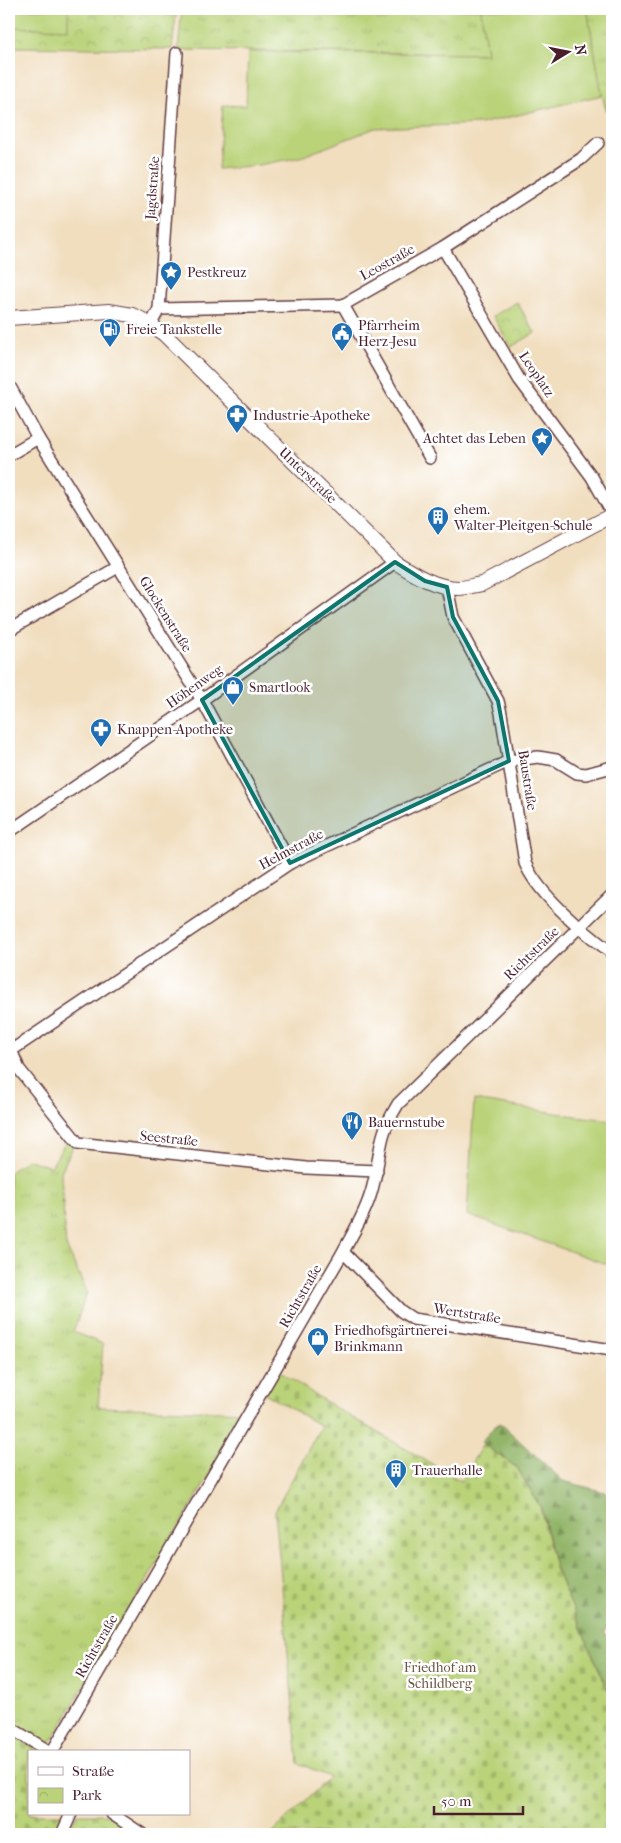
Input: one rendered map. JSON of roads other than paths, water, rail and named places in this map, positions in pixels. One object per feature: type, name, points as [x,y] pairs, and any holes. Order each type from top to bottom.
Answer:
[{"type":"street","name":"Jagdstraße","points":[[151,324],[159,309],[177,53]]},
{"type":"street","name":"Leostraße","points":[[159,309],[343,305],[443,248],[581,159],[598,143]]},
{"type":"street","name":"Leoplatz","points":[[443,248],[519,379],[592,477],[612,514]]},
{"type":"street","points":[[343,305],[430,458]]},
{"type":"street","name":"Unterstraße","points":[[9,318],[109,311],[132,315],[151,324],[164,334],[395,562],[425,580],[447,587],[460,588],[482,584],[612,514]]},
{"type":"street","name":"Glockenstraße","points":[[9,385],[38,438],[202,700],[290,863]]},
{"type":"street","points":[[9,455],[38,438]]},
{"type":"street","name":"Höhenweg","points":[[9,832],[202,700],[395,562]]},
{"type":"street","points":[[9,630],[118,567]]},
{"type":"street","name":"Baustraße","points":[[447,587],[453,616],[498,701],[502,713],[525,863],[529,872],[539,887],[580,927],[612,953]]},
{"type":"street","name":"Helmstraße","points":[[10,1048],[290,863],[509,761],[538,757],[556,760],[577,773],[586,774],[612,767]]},
{"type":"street","name":"Richtstraße","points":[[52,1750],[343,1252],[371,1195],[383,1136],[398,1104],[612,895]]},
{"type":"street","name":"Seestraße","points":[[10,1048],[19,1069],[78,1143],[306,1168],[377,1171]]},
{"type":"street","name":"Wertstraße","points":[[343,1252],[401,1311],[413,1319],[612,1350]]},
{"type":"street","points":[[9,1727],[48,1750]]},
{"type":"street","points":[[62,1834],[70,1816]]},
{"type":"street","points":[[115,1816],[142,1834]]},
{"type":"place","name":"Pestkreuz","points":[[171,291]]},
{"type":"place","name":"Freie Tankstelle","points":[[110,348]]},
{"type":"place","name":"Pfarrheim Herz-Jesu","points":[[342,352]]},
{"type":"place","name":"Industrie-Apotheke","points":[[237,434]]},
{"type":"place","name":"Achtet das Leben","points":[[542,457]]},
{"type":"place","name":"ehem. Walter-Pleitgen-Schule","points":[[438,536]]},
{"type":"place","name":"Smartlook","points":[[233,706]]},
{"type":"place","name":"Knappen-Apotheke","points":[[101,748]]},
{"type":"place","name":"Bauernstube","points":[[352,1141]]},
{"type":"place","name":"Friedhofsgärtnerei Brinkmann","points":[[318,1357]]},
{"type":"place","name":"Trauerhalle","points":[[396,1489]]},
{"type":"park label","name":"Friedhof am Schildberg","points":[[440,1675]]}]
